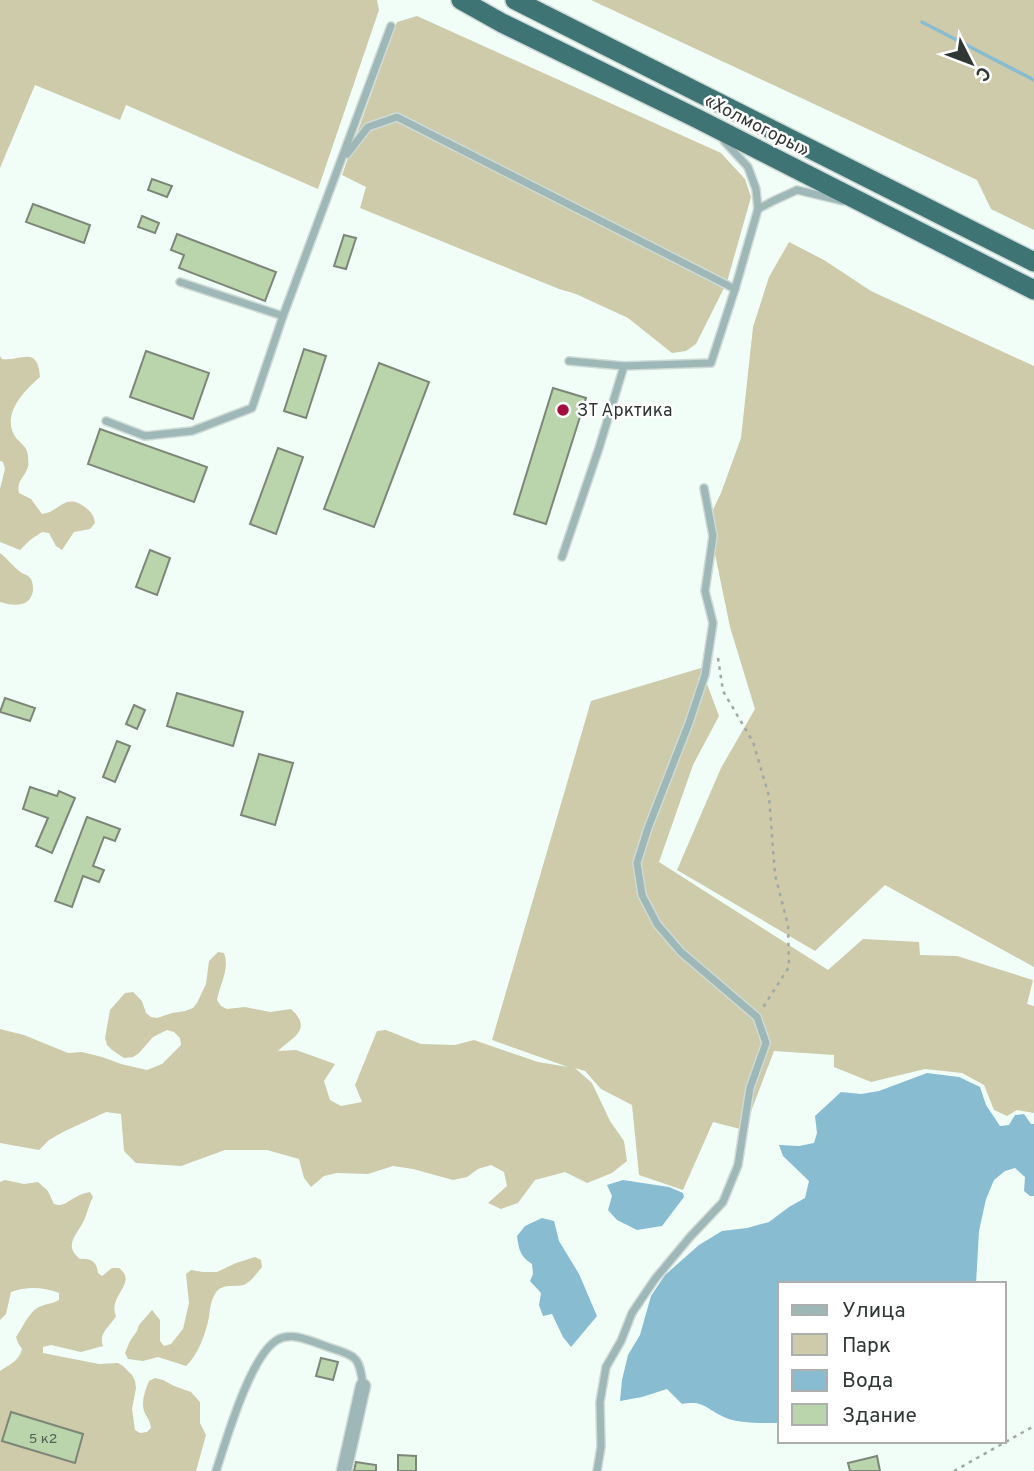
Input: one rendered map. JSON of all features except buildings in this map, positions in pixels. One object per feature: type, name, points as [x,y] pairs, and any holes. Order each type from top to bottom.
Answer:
[{"type":"highway","name":"«Холмогоры»","points":[[461,0],[1034,290]]},
{"type":"highway","name":"«Холмогоры»","points":[[516,0],[1034,262]]},
{"type":"street","points":[[344,1471],[363,1386]]},
{"type":"lane","points":[[106,421],[145,436],[192,431],[252,408],[283,316],[391,26]]},
{"type":"lane","points":[[341,161],[368,127],[397,117],[735,289]]},
{"type":"lane","points":[[569,361],[624,366],[711,363],[758,209],[756,189],[748,167],[729,146],[696,118]]},
{"type":"lane","points":[[758,209],[797,191],[890,216]]},
{"type":"lane","points":[[180,282],[283,316]]},
{"type":"lane","points":[[562,557],[624,366]]},
{"type":"lane","points":[[597,1471],[601,1447],[600,1402],[606,1367],[621,1341],[632,1313],[664,1268],[723,1202],[738,1165],[750,1088],[766,1043],[757,1017],[681,953],[657,924],[642,895],[636,863],[705,675],[713,624],[705,591],[713,536],[704,488]]},
{"type":"lane","points":[[216,1471],[234,1414],[260,1357],[277,1339],[298,1336],[354,1356],[361,1366],[363,1386]]},
{"type":"path","points":[[717,650],[723,691],[753,742],[769,796],[775,875],[788,925],[789,967],[757,1017]]},
{"type":"path","points":[[1006,1442],[1034,1426]]},
{"type":"path","points":[[954,1471],[1004,1443]]},
{"type":"green space","points":[[0,0],[377,0],[379,10],[318,189],[126,105],[120,120],[35,85],[0,168]]},
{"type":"green space","points":[[591,0],[1034,0],[1034,230],[991,209],[977,180]]},
{"type":"green space","points":[[417,16],[721,153],[745,179],[751,197],[727,282],[696,344],[686,351],[672,353],[628,318],[576,294],[360,208],[366,187],[342,175],[397,22]]},
{"type":"green space","points":[[789,242],[824,260],[871,291],[1034,366],[1034,967],[885,885],[815,951],[677,870],[721,768],[755,709],[730,627],[708,520],[741,438],[753,327],[769,277]]},
{"type":"green space","points":[[0,356],[2,359],[32,358],[36,361],[40,377],[21,396],[12,412],[12,429],[28,456],[28,466],[20,482],[19,493],[31,499],[42,514],[67,502],[73,502],[86,508],[94,518],[95,523],[90,529],[74,532],[62,550],[56,546],[49,533],[42,532],[20,550],[0,542],[0,489],[5,469],[0,461]]},
{"type":"green space","points":[[0,553],[31,579],[33,591],[25,603],[15,605],[0,602]]},
{"type":"green space","points":[[701,668],[719,716],[693,765],[659,862],[828,970],[863,939],[919,942],[920,955],[957,956],[1033,980],[1027,1004],[1034,1006],[1034,1113],[1017,1110],[1007,1116],[994,1110],[984,1085],[962,1073],[925,1069],[871,1082],[834,1067],[834,1055],[774,1051],[744,1130],[713,1122],[683,1190],[639,1175],[632,1105],[601,1089],[585,1071],[575,1068],[592,1083],[610,1121],[624,1141],[627,1161],[612,1173],[587,1183],[565,1172],[535,1180],[518,1203],[501,1209],[488,1203],[507,1186],[504,1172],[491,1165],[478,1169],[467,1177],[453,1180],[393,1166],[368,1174],[337,1173],[324,1176],[311,1187],[304,1178],[299,1159],[267,1150],[225,1150],[181,1166],[136,1163],[124,1151],[121,1114],[106,1112],[63,1132],[39,1150],[0,1143],[0,1029],[24,1035],[68,1053],[82,1052],[147,1070],[162,1064],[181,1045],[180,1038],[167,1030],[153,1037],[133,1057],[124,1058],[107,1045],[105,1038],[110,1010],[125,993],[133,992],[151,1017],[157,1018],[193,1008],[206,984],[209,961],[218,952],[224,953],[226,959],[217,1000],[221,1006],[227,1009],[245,1007],[270,1012],[291,1009],[298,1016],[300,1028],[294,1038],[278,1051],[296,1050],[335,1064],[324,1081],[330,1100],[341,1106],[362,1102],[355,1085],[377,1031],[386,1030],[421,1044],[455,1045],[474,1040],[538,1062],[568,1067],[492,1040],[591,701]]},
{"type":"green space","points":[[5,1180],[24,1184],[38,1182],[57,1205],[90,1192],[93,1197],[72,1246],[80,1259],[93,1262],[102,1276],[112,1268],[119,1268],[124,1274],[126,1279],[115,1302],[116,1316],[103,1334],[103,1346],[81,1352],[51,1345],[43,1347],[43,1353],[99,1364],[118,1363],[123,1366],[135,1381],[132,1409],[135,1430],[140,1433],[151,1428],[143,1404],[149,1381],[155,1378],[163,1380],[191,1392],[200,1402],[200,1423],[206,1435],[196,1471],[0,1471],[0,1371],[19,1357],[22,1349],[16,1337],[31,1313],[59,1300],[59,1293],[41,1288],[11,1292],[6,1314],[0,1320],[0,1182]]},
{"type":"green space","points":[[255,1257],[261,1260],[262,1267],[251,1280],[244,1285],[221,1288],[215,1294],[201,1343],[186,1366],[158,1357],[143,1361],[128,1359],[125,1353],[130,1341],[152,1310],[160,1320],[160,1341],[164,1346],[171,1344],[183,1329],[189,1303],[186,1274],[191,1270],[217,1272]]},
{"type":"water","points":[[927,1073],[959,1077],[980,1087],[986,1105],[1000,1126],[1009,1125],[1015,1115],[1024,1114],[1031,1124],[1034,1124],[1034,1196],[1024,1191],[1025,1177],[1015,1168],[1005,1171],[994,1180],[986,1199],[979,1231],[976,1282],[778,1282],[778,1423],[736,1421],[700,1404],[682,1404],[667,1389],[620,1401],[628,1355],[640,1335],[651,1296],[665,1275],[699,1245],[722,1231],[769,1222],[805,1198],[809,1181],[783,1156],[779,1145],[799,1146],[814,1143],[817,1133],[815,1116],[841,1092],[861,1094],[879,1091]]},
{"type":"water","points":[[623,1180],[669,1187],[683,1193],[684,1197],[662,1226],[637,1230],[617,1220],[608,1210],[612,1196],[607,1185]]},
{"type":"water","points":[[542,1218],[554,1221],[559,1241],[579,1274],[597,1316],[571,1347],[552,1314],[543,1316],[539,1305],[541,1293],[530,1281],[533,1274],[532,1264],[523,1255],[519,1245],[517,1236],[525,1226]]},
{"type":"waterway","points":[[922,22],[1034,80]]},
{"type":"place","name":"ЗТ Арктика","points":[[563,410]]}]
